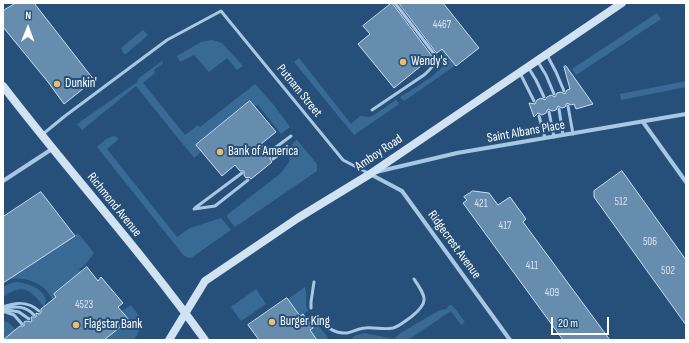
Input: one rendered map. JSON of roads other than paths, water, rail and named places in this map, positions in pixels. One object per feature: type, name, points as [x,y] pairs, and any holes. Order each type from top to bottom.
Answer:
[{"type":"main road","name":"Amboy Road","points":[[169,340],[205,281],[298,218],[370,174],[622,3]]},
{"type":"main road","name":"Richmond Avenue","points":[[3,86],[41,136],[185,313],[205,340]]},
{"type":"street","name":"Saint Albans Place","points":[[370,174],[457,153],[686,114]]},
{"type":"street","points":[[643,122],[686,182]]},
{"type":"street","points":[[3,181],[52,149]]},
{"type":"street","name":"Ridgecrest Avenue","points":[[370,174],[402,191],[510,340]]},
{"type":"lane","points":[[372,110],[424,75],[431,69],[435,62],[435,55],[396,3]]},
{"type":"lane","name":"Putnam Street","points":[[41,136],[65,116],[167,40],[222,11],[343,160],[370,174]]},
{"type":"lane","points":[[547,55],[564,91]]},
{"type":"lane","points":[[538,61],[554,94]]},
{"type":"lane","points":[[528,67],[544,98]]},
{"type":"lane","points":[[520,73],[534,101]]},
{"type":"lane","points":[[568,106],[573,134]]},
{"type":"lane","points":[[559,109],[563,135]]},
{"type":"lane","points":[[549,112],[554,137]]},
{"type":"lane","points":[[539,116],[545,138]]},
{"type":"lane","points":[[268,153],[291,136]]},
{"type":"lane","points":[[273,159],[288,147]]},
{"type":"lane","points":[[242,173],[194,209],[215,206],[248,180]]},
{"type":"lane","points":[[318,319],[328,328],[343,333],[348,333],[363,328],[391,328],[398,326],[421,309],[424,304],[424,293],[414,279]]},
{"type":"lane","points":[[311,308],[314,282]]},
{"type":"lane","points":[[3,309],[18,302],[27,304],[39,311]]},
{"type":"lane","points":[[3,309],[15,306],[23,308],[34,314]]},
{"type":"lane","points":[[3,309],[19,312],[29,319]]},
{"type":"lane","points":[[3,309],[14,316],[22,324]]},
{"type":"place","name":"Wendy's","points":[[403,62]]},
{"type":"place","name":"Dunkin'","points":[[57,84]]},
{"type":"place","name":"Bank of America","points":[[220,152]]},
{"type":"place","name":"Burger King","points":[[272,322]]},
{"type":"place","name":"Flagstar Bank","points":[[76,325]]}]
